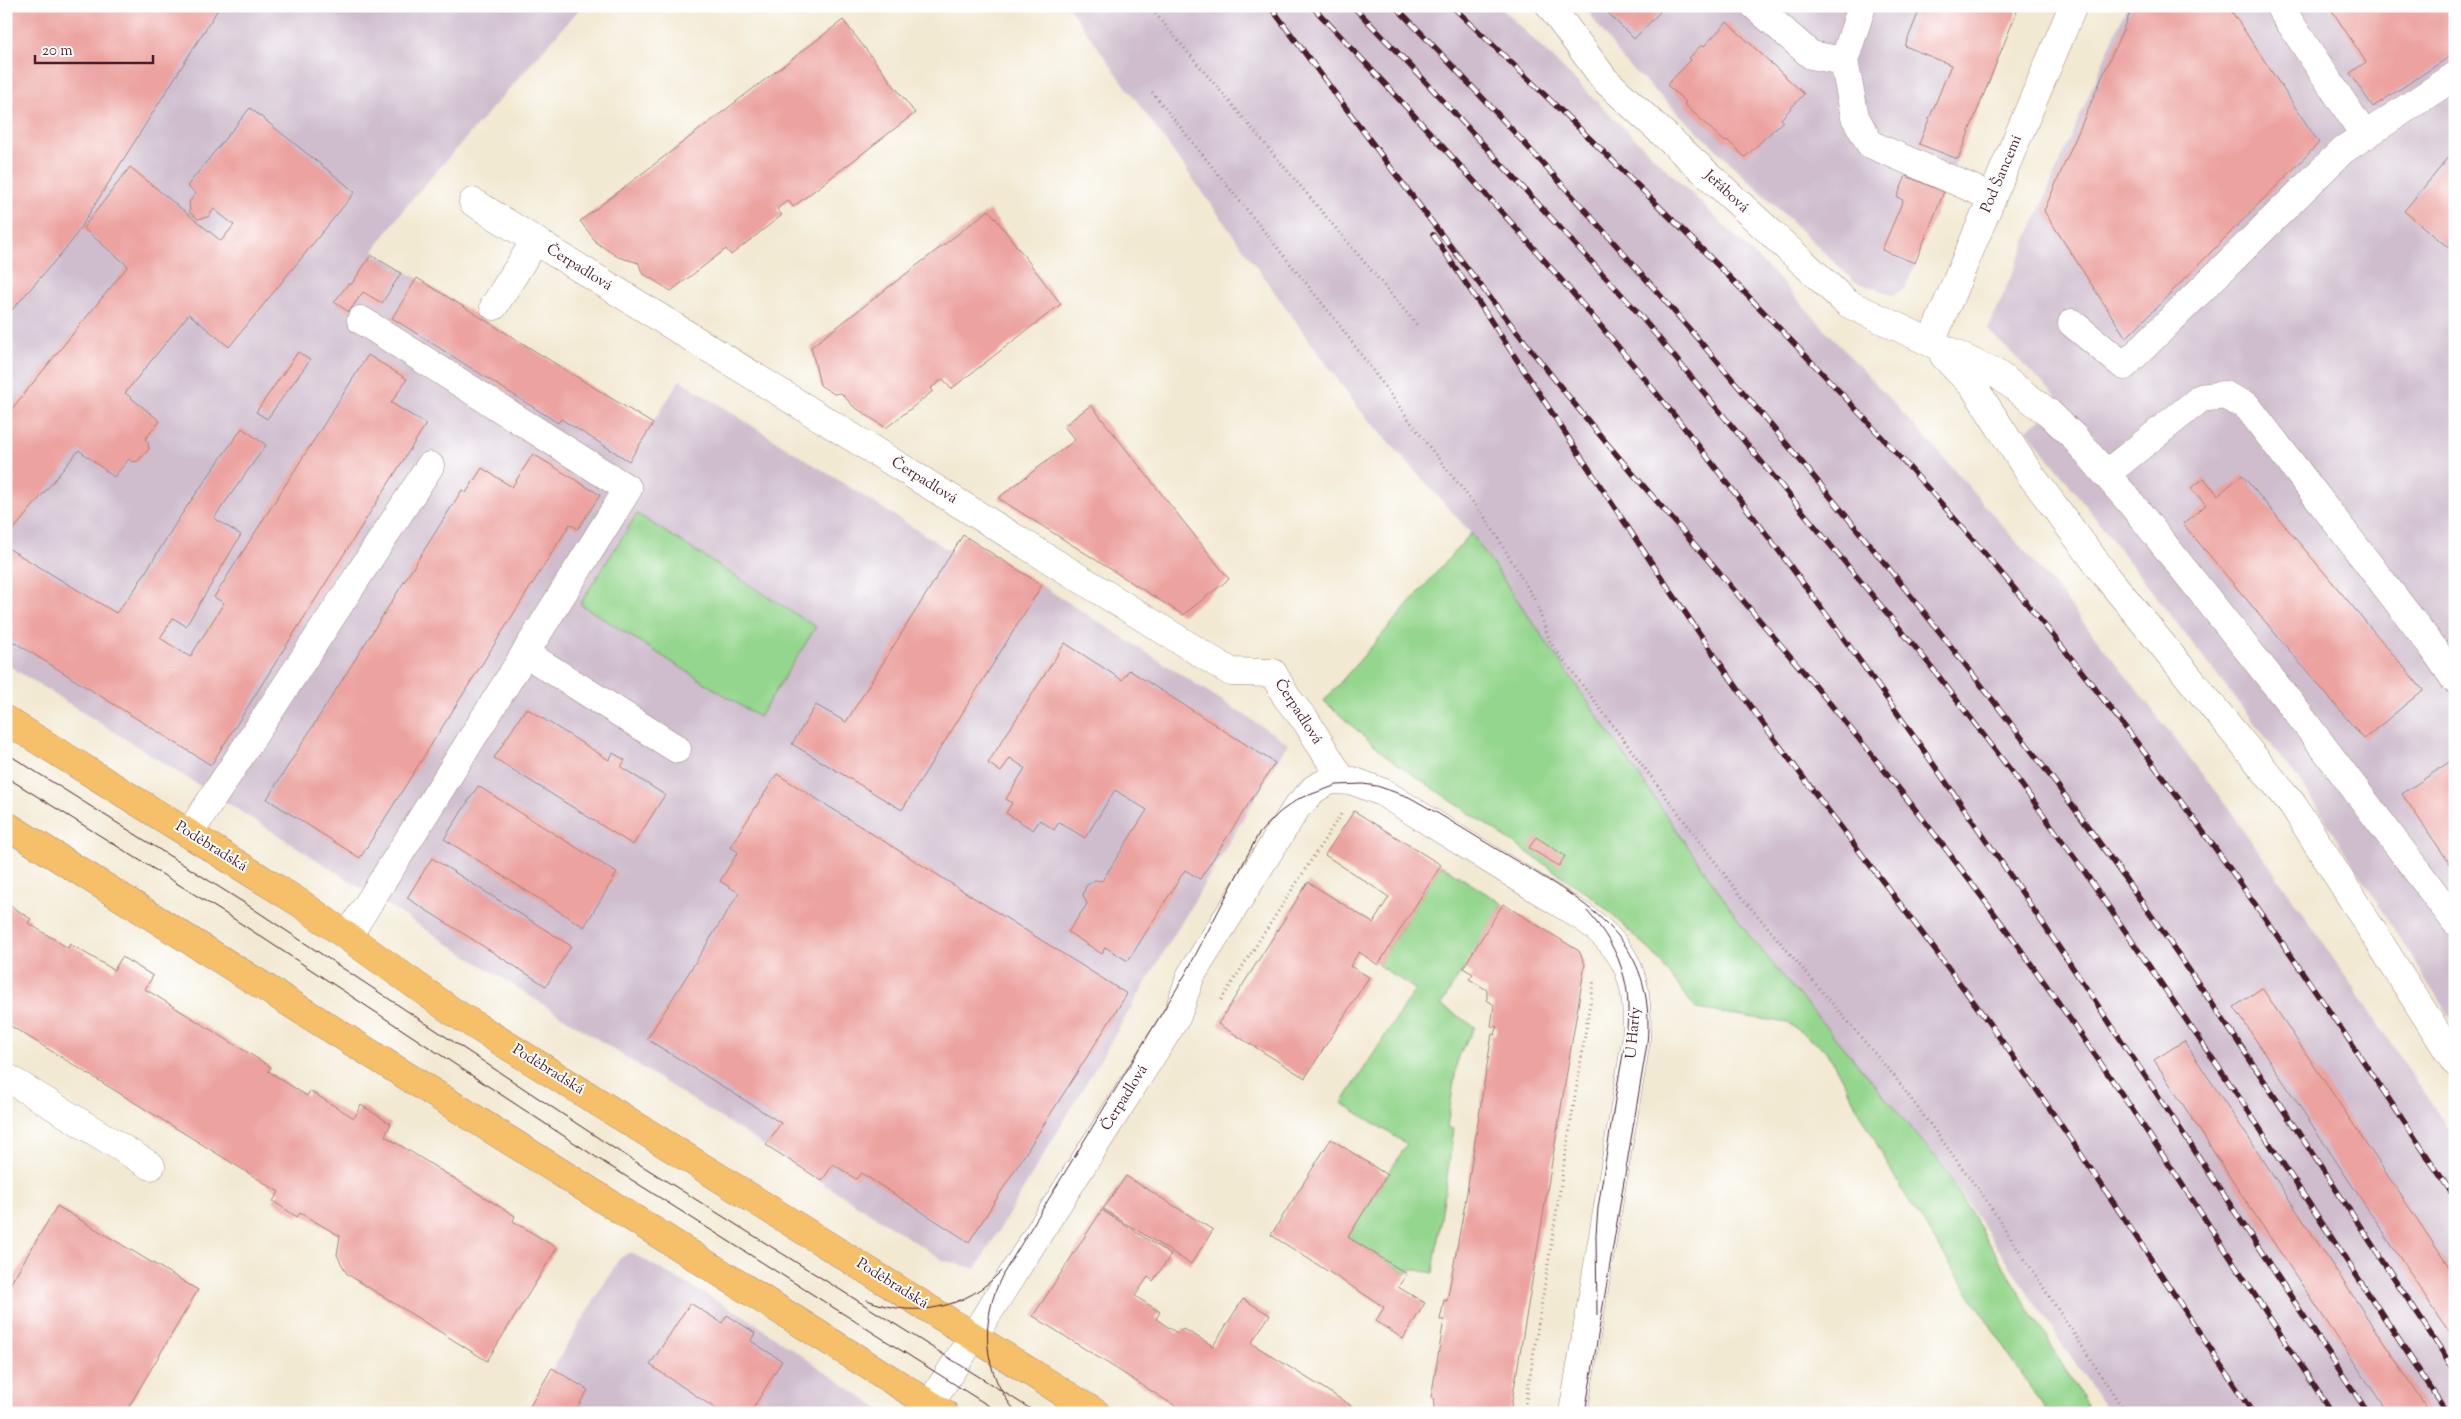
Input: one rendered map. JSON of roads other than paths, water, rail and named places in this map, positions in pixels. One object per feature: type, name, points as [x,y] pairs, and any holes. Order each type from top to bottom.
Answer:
[{"type":"main road","name":"Poděbradská","points":[[6,720],[300,903],[452,1011],[1096,1413]]},
{"type":"main road","points":[[6,825],[937,1409]]},
{"type":"street","name":"Jeřábová","points":[[1550,6],[1605,80],[1847,303],[1996,374],[2049,413],[2073,436],[2106,474],[2287,699],[2455,921]]},
{"type":"street","points":[[1755,6],[1811,55],[1844,61]]},
{"type":"street","points":[[1862,6],[1844,61],[1855,117],[1870,144],[1992,197]]},
{"type":"street","name":"Pod Šancemi","points":[[1931,342],[2073,6]]},
{"type":"street","points":[[2279,6],[2365,136]]},
{"type":"street","points":[[2072,323],[2124,366],[2343,150],[2455,76]]},
{"type":"street","name":"Čerpadlová","points":[[473,202],[1231,672],[1273,673],[1287,698],[1306,721],[1342,780]]},
{"type":"street","points":[[494,306],[535,241]]},
{"type":"street","points":[[348,936],[628,489],[361,320]]},
{"type":"street","points":[[1931,342],[1974,387],[2030,474],[2107,577],[2293,805],[2455,1062]]},
{"type":"street","points":[[2106,474],[2201,398],[2224,396],[2247,406],[2434,649],[2455,680]]},
{"type":"street","points":[[189,834],[430,466]]},
{"type":"street","points":[[525,653],[677,749]]},
{"type":"street","name":"U Harfy","points":[[1314,789],[1330,780],[1342,780],[1363,784],[1382,792],[1584,918],[1612,942],[1630,970],[1637,1004],[1636,1041],[1573,1413]]},
{"type":"street","name":"Čerpadlová","points":[[937,1409],[974,1337],[1177,1016],[1197,967],[1298,807],[1314,789]]},
{"type":"street","points":[[6,1077],[151,1166]]},
{"type":"tram line","points":[[6,753],[246,904],[612,1147],[1037,1413]]},
{"type":"tram line","points":[[6,777],[234,919],[605,1163],[1000,1413]]},
{"type":"tram line","points":[[1017,1413],[1005,1397],[997,1381],[991,1364],[988,1346],[990,1310],[1003,1274],[1185,975],[1258,835],[1280,812],[1298,799],[1337,785],[1363,784],[1377,786],[1409,797],[1568,893],[1592,910],[1613,930],[1629,952],[1641,978],[1647,1008],[1647,1044],[1585,1413]]},
{"type":"tram line","points":[[1587,911],[1605,934],[1618,959],[1624,977],[1628,1004],[1624,1046],[1598,1208],[1596,1235],[1597,1315]]},
{"type":"tram line","points":[[867,1300],[903,1309],[939,1307],[956,1302],[972,1294],[1001,1271]]},
{"type":"railway","points":[[1270,6],[1430,219],[1552,376],[1615,453],[1816,687],[1948,851],[2067,1014],[2201,1213],[2332,1413]]},
{"type":"railway","points":[[1312,6],[1472,179],[1627,357],[1725,480],[1810,593],[1894,708],[2055,941],[2368,1413]]},
{"type":"railway","points":[[1353,6],[1423,79],[1633,307],[1930,665],[2021,784],[2084,871],[2241,1100],[2447,1413]]},
{"type":"railway","points":[[1395,6],[1499,115],[1600,226],[1698,339],[1861,534],[1991,698],[2107,853],[2158,925],[2308,1147],[2455,1371]]},
{"type":"railway","points":[[1452,6],[1668,215],[1808,358],[1943,505],[2008,581],[2127,730],[2240,883],[2349,1040],[2455,1198]]},
{"type":"railway","points":[[1433,235],[1703,639],[1774,738],[1932,946],[2028,1077],[2253,1413]]}]
